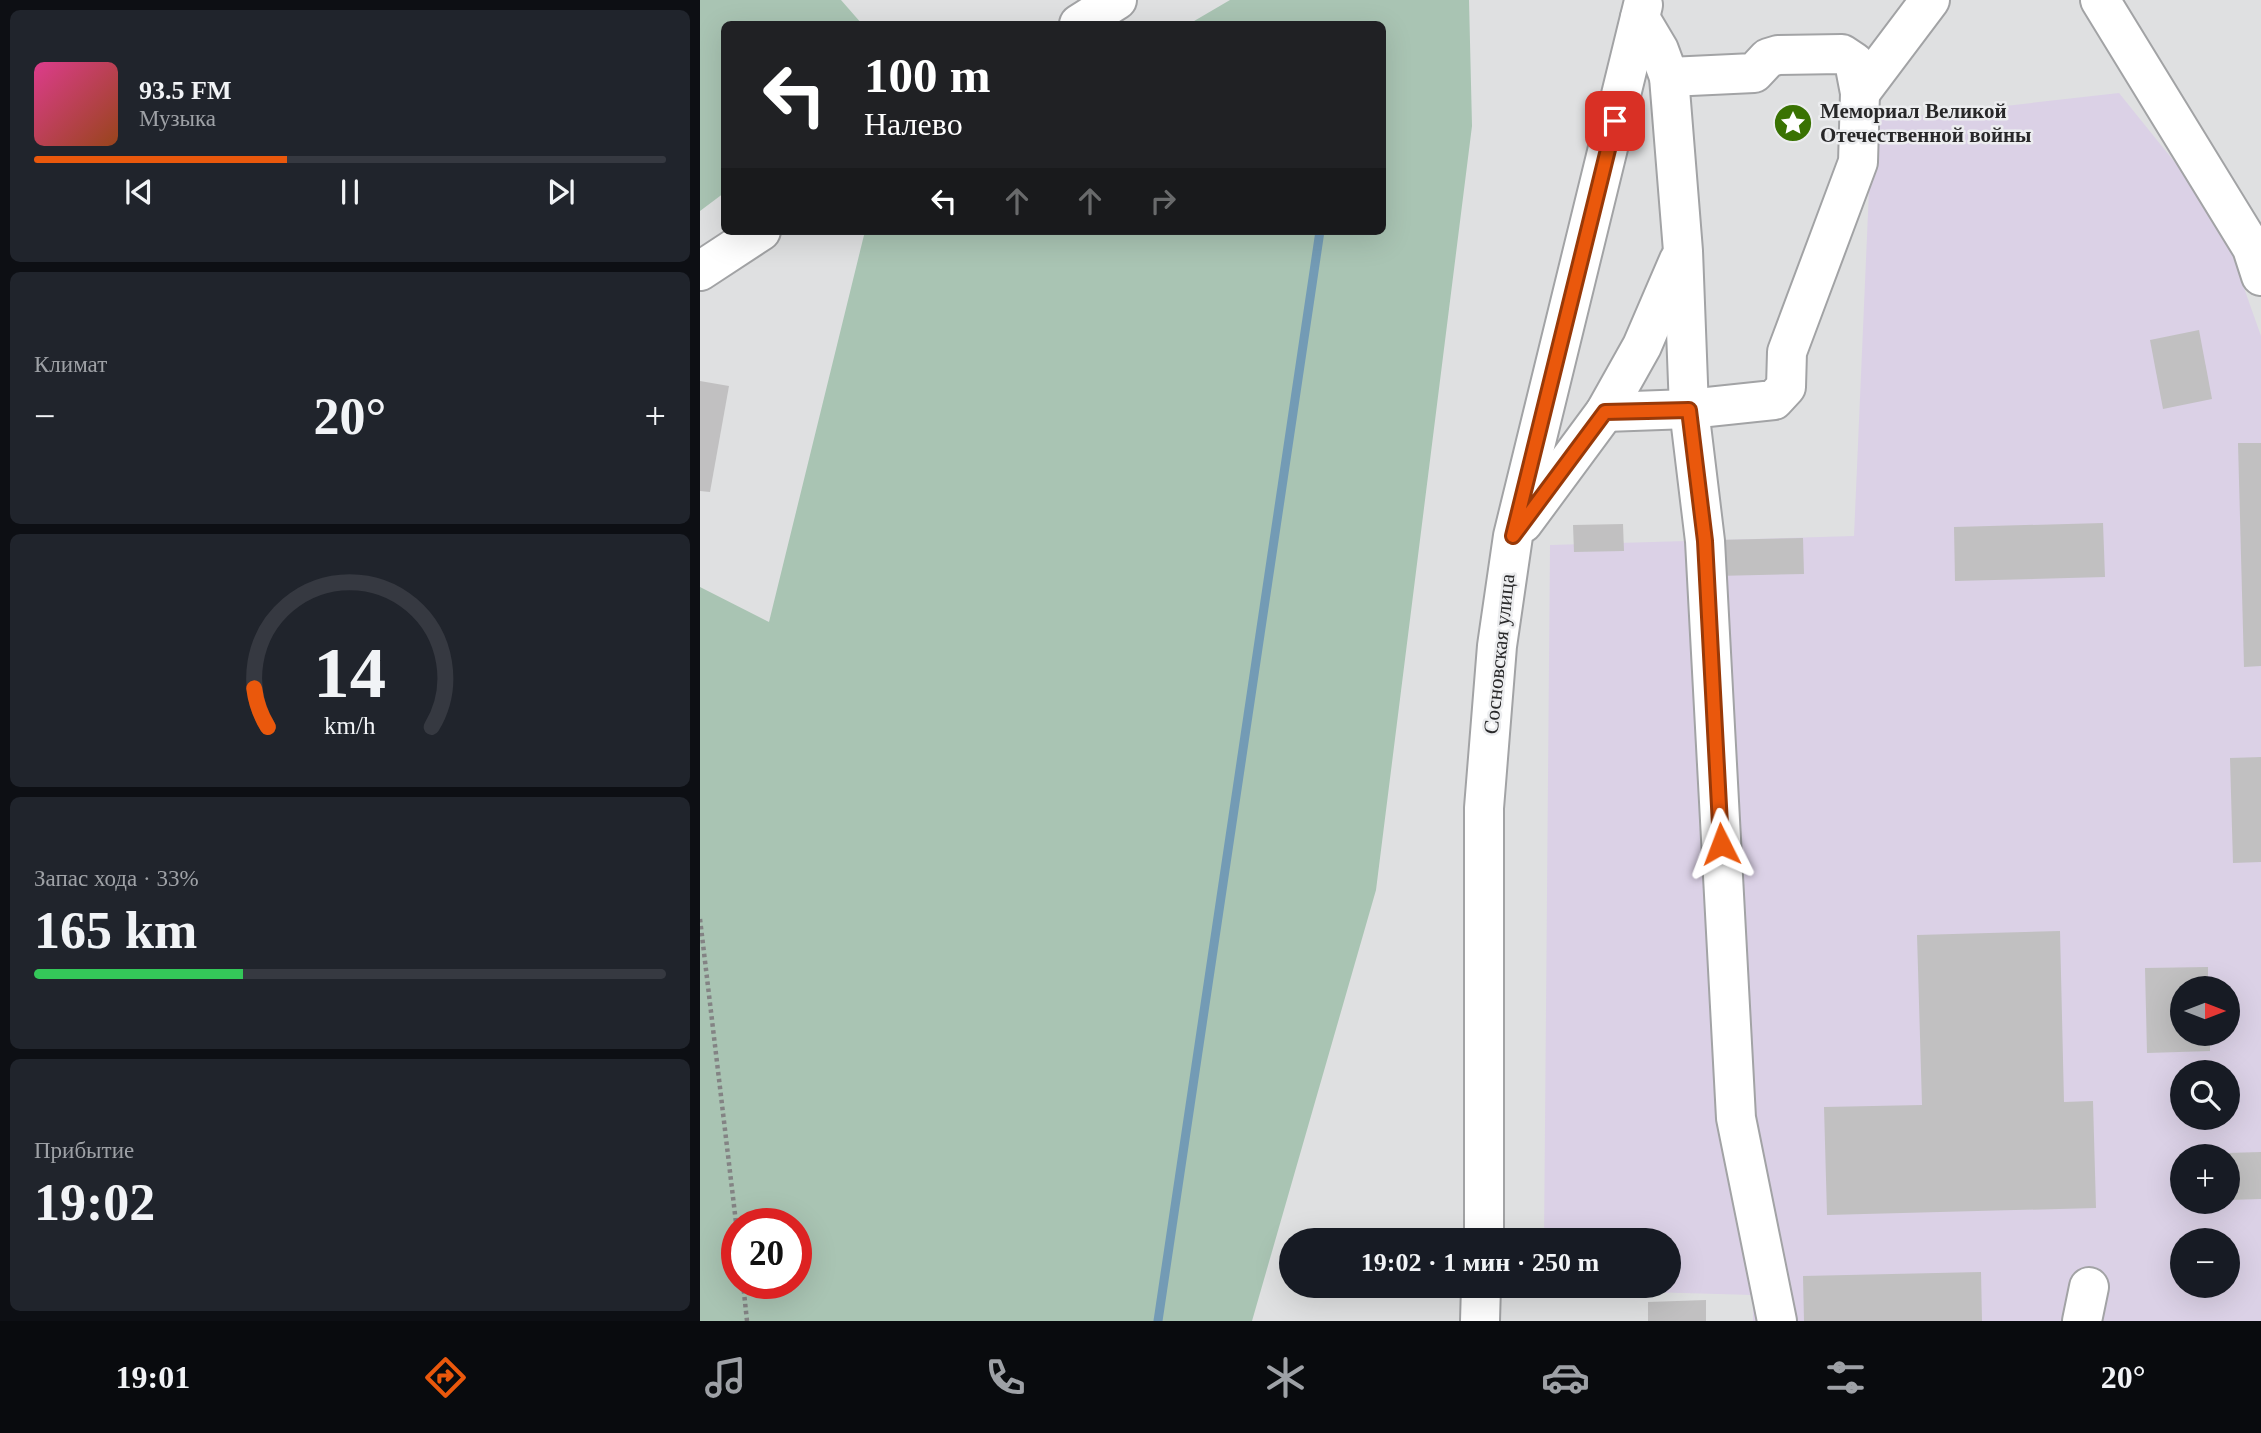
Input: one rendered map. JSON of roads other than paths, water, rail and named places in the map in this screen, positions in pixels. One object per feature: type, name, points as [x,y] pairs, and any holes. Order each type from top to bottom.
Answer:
[{"type":"street","points":[[1084,21],[1117,0]]},
{"type":"street","points":[[1860,93],[1930,0]]},
{"type":"street","points":[[2100,0],[2252,248],[2261,276]]},
{"type":"street","points":[[1642,9],[1669,77],[1683,251],[1689,410],[1705,541],[1736,1118],[1777,1321]]},
{"type":"street","name":"Сосновская улица","points":[[1484,1228],[1484,808],[1497,646],[1513,536],[1642,9]]},
{"type":"street","points":[[1605,412],[1689,410],[1774,400],[1786,387],[1787,352],[1858,162],[1860,93],[1854,62],[1842,54],[1777,55],[1768,58],[1754,73],[1669,77]]},
{"type":"street","points":[[700,271],[755,235]]},
{"type":"street","points":[[1513,536],[1605,412],[1642,346],[1683,251]]},
{"type":"street","points":[[1480,1321],[1481,1298]]},
{"type":"waterway","points":[[1158,1321],[1319,235]]},
{"type":"place","name":"Мемориал Великой Отечественной войны","points":[[1793,123]]}]
